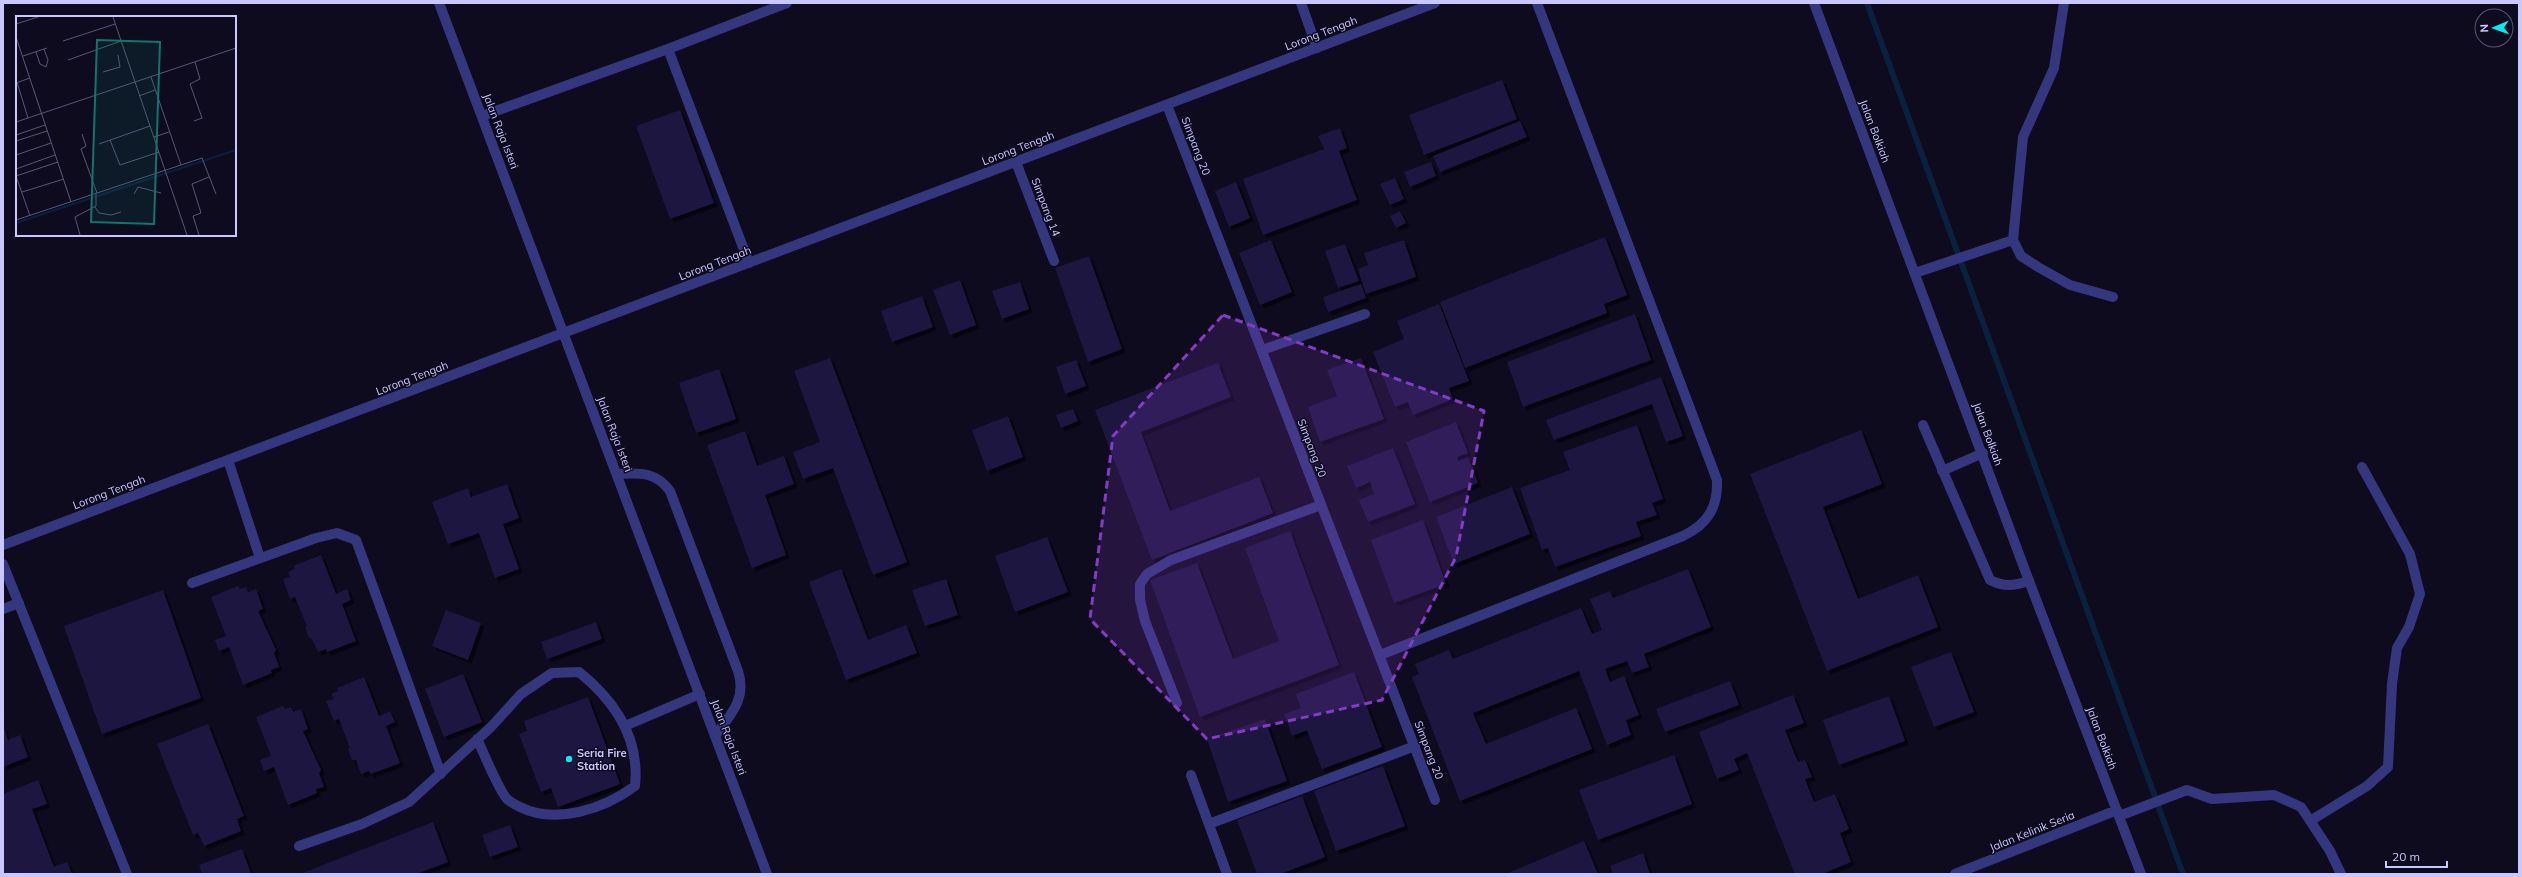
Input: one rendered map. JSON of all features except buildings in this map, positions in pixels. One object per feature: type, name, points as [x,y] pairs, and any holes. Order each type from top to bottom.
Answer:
[{"type":"street","name":"Jalan Raja Isteri","points":[[440,3],[768,874]]},
{"type":"street","points":[[482,116],[668,49],[787,3]]},
{"type":"street","points":[[1301,3],[1317,48]]},
{"type":"street","name":"Lorong Tengah","points":[[3,545],[564,334],[1435,3]]},
{"type":"street","points":[[1380,655],[1684,536],[1696,530],[1706,520],[1714,508],[1717,494],[1717,480],[1537,3]]},
{"type":"street","name":"Jalan Bolkiah","points":[[1814,3],[2029,581],[2141,874]]},
{"type":"street","points":[[2064,3],[2054,68],[2023,137],[2013,240],[2021,256],[2038,267],[2070,285],[2113,297]]},
{"type":"street","points":[[668,49],[750,263]]},
{"type":"street","name":"Simpang 20","points":[[1167,105],[1435,800]]},
{"type":"street","name":"Simpang 14","points":[[1016,162],[1054,260]]},
{"type":"street","points":[[1915,273],[2013,240]]},
{"type":"street","points":[[1262,350],[1365,314]]},
{"type":"street","points":[[1923,425],[1990,580],[2000,586],[2012,586],[2029,581]]},
{"type":"street","points":[[1942,471],[1983,454]]},
{"type":"street","points":[[228,460],[260,558]]},
{"type":"street","points":[[2310,821],[2367,786],[2388,767],[2397,648],[2409,627],[2420,594],[2410,554],[2362,467]]},
{"type":"street","points":[[617,474],[645,472],[655,476],[670,491],[733,656],[742,682],[742,694],[738,705],[715,736]]},
{"type":"street","points":[[1177,703],[1145,622],[1140,600],[1140,584],[1147,574],[1171,560],[1322,505]]},
{"type":"street","points":[[192,583],[260,558],[337,533],[356,540],[441,774]]},
{"type":"street","points":[[3,564],[127,874]]},
{"type":"street","points":[[3,609],[19,603]]},
{"type":"street","points":[[299,846],[362,824],[410,802],[477,739],[521,694],[552,673],[579,672],[597,686],[618,711],[625,726],[637,765],[634,786],[618,798],[580,811],[550,816],[529,811],[507,800],[477,739]]},
{"type":"street","points":[[625,726],[700,694]]},
{"type":"street","points":[[1209,824],[1415,746]]},
{"type":"street","points":[[1191,775],[1227,874]]},
{"type":"street","name":"Jalan Kelinik Seria","points":[[1955,874],[2118,813],[2143,807],[2187,790],[2212,799],[2274,795],[2301,808],[2341,874]]},
{"type":"highlighted area","points":[[1223,315],[1484,411],[1456,557],[1382,700],[1207,739],[1090,619],[1113,436]]},
{"type":"waterway","points":[[1867,3],[2183,874]]},
{"type":"place","name":"Seria Fire Station","points":[[569,759]]}]
